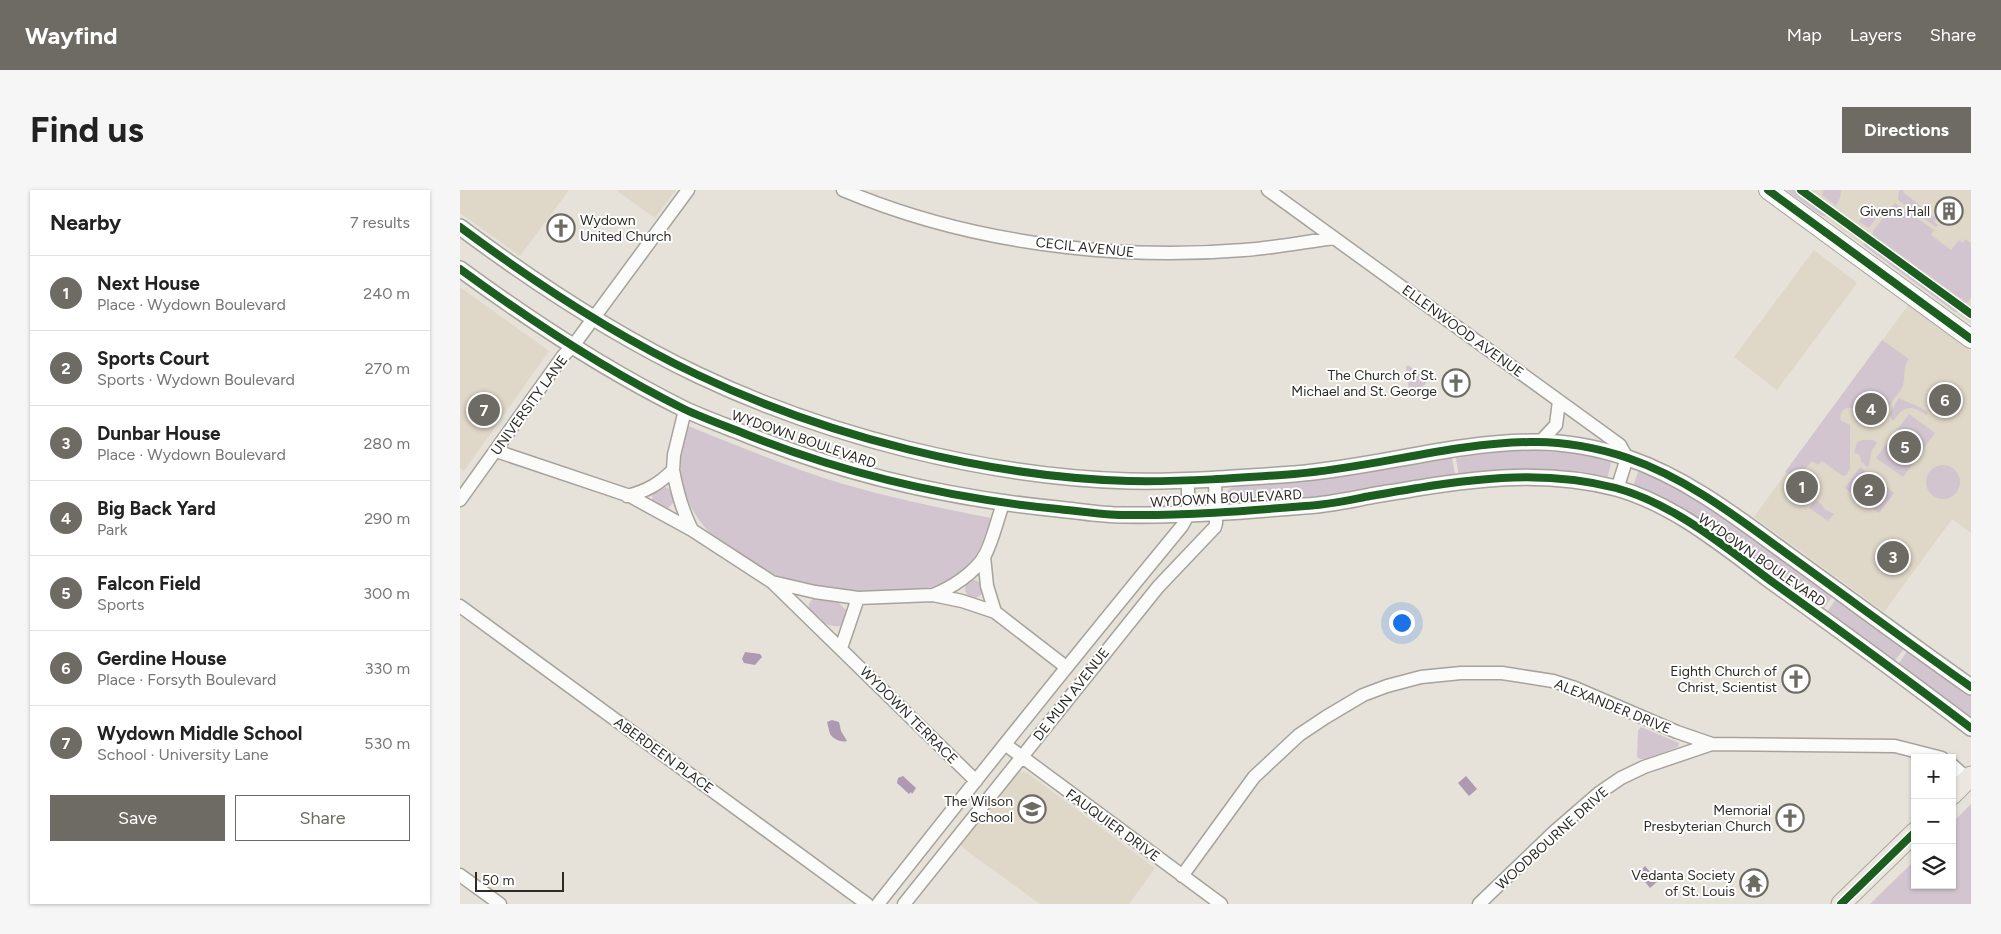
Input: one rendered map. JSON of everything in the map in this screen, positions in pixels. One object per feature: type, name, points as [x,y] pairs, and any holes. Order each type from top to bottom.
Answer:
[{"type":"main road","points":[[1768,190],[1971,339]]},
{"type":"main road","points":[[1956,791],[1969,778]]},
{"type":"main road","points":[[1841,904],[1911,836]]},
{"type":"street","name":"UNIVERSITY LANE","points":[[460,500],[563,356],[573,346],[688,190]]},
{"type":"street","name":"CECIL AVENUE","points":[[843,190],[894,209],[982,233],[1076,248],[1180,253],[1245,250],[1334,238]]},
{"type":"street","name":"ELLENWOOD AVENUE","points":[[1268,190],[1620,445],[1627,458]]},
{"type":"street","name":"WYDOWN BOULEVARD","points":[[460,227],[533,279],[594,318],[699,375],[788,413],[878,441],[966,462],[1072,477],[1188,481],[1301,474],[1479,446],[1540,442],[1580,446],[1627,458],[1671,476],[1719,504],[1971,687]]},
{"type":"street","name":"WYDOWN BOULEVARD","points":[[460,269],[519,312],[573,346],[685,410],[770,444],[841,468],[912,487],[1003,504],[1119,515],[1188,515],[1314,506],[1474,479],[1523,476],[1574,480],[1618,489],[1653,503],[1699,529],[1880,659],[1971,728]]},
{"type":"street","points":[[1540,442],[1556,425],[1559,401]]},
{"type":"street","points":[[685,410],[674,455],[673,470],[679,498],[692,530]]},
{"type":"street","name":"WYDOWN TERRACE","points":[[496,451],[627,496],[692,530],[772,582],[976,781]]},
{"type":"street","points":[[1618,489],[1627,458]]},
{"type":"street","points":[[627,496],[644,491],[660,483],[673,470]]},
{"type":"street","name":"DE MUN AVENUE","points":[[904,904],[1158,587],[1215,527],[1215,480]]},
{"type":"street","points":[[1188,481],[1188,515]]},
{"type":"street","name":"WYDOWN TERRACE","points":[[933,595],[950,588],[968,574],[984,556],[1003,504]]},
{"type":"street","name":"DE MUN AVENUE","points":[[878,904],[1006,746],[1066,667],[1182,526],[1188,515]]},
{"type":"street","name":"WYDOWN TERRACE","points":[[984,556],[987,586],[995,612]]},
{"type":"street","name":"WYDOWN TERRACE","points":[[772,582],[815,592],[858,598],[933,595],[962,601],[995,612],[1066,667]]},
{"type":"street","points":[[841,648],[858,598]]},
{"type":"street","name":"ABERDEEN PLACE","points":[[460,606],[868,904]]},
{"type":"street","name":"ALEXANDER DRIVE","points":[[1182,876],[1254,777],[1300,735],[1363,695],[1421,677],[1461,673],[1502,673],[1553,681],[1575,688],[1670,729],[1712,744],[1895,746],[1926,754]]},
{"type":"street","name":"WOODBOURNE DRIVE","points":[[1479,904],[1554,832],[1599,793],[1621,778],[1644,767],[1712,744]]},
{"type":"street","name":"FAUQUIER DRIVE","points":[[1006,746],[1221,904]]},
{"type":"street","points":[[1956,768],[1969,778]]},
{"type":"street","points":[[460,875],[500,904]]},
{"type":"shaded area","points":[[460,190],[569,190],[520,256],[460,213]]},
{"type":"shaded area","points":[[616,190],[676,190],[655,218]]},
{"type":"shaded area","points":[[1786,190],[1795,190],[1830,215],[1823,216],[1819,214]]},
{"type":"shaded area","points":[[1787,190],[1971,190],[1971,324],[1878,256]]},
{"type":"shaded area","points":[[1824,190],[1841,190],[1836,206],[1822,195]]},
{"type":"shaded area","points":[[1899,190],[1904,190],[1903,192],[1936,218],[1934,222],[1938,225],[1936,227],[1898,200]]},
{"type":"shaded area","points":[[1895,203],[1934,230],[1931,235],[1951,250],[1959,240],[1963,243],[1965,239],[1971,243],[1971,298],[1967,303],[1873,235],[1873,231]]},
{"type":"shaded area","points":[[1882,209],[1869,228],[1858,221],[1864,216]]},
{"type":"shaded area","points":[[1865,241],[1961,311],[1955,312],[1863,245]]},
{"type":"shaded area","points":[[1814,250],[1857,283],[1777,390],[1734,357]]},
{"type":"shaded area","points":[[460,287],[549,351],[464,471],[460,468]]},
{"type":"shaded area","points":[[1909,304],[1971,351],[1971,533],[1952,519],[1884,612],[1754,517]]},
{"type":"shaded area","points":[[1882,340],[1909,359],[1905,369],[1903,385],[1882,417],[1873,424],[1862,424],[1856,421],[1857,413],[1852,408],[1842,411],[1840,415],[1841,421],[1850,425],[1850,469],[1846,475],[1843,476],[1822,461],[1818,465],[1812,461],[1794,478],[1785,472]]},
{"type":"shaded area","points":[[1408,365],[1428,380],[1424,386],[1409,390],[1406,367]]},
{"type":"shaded area","points":[[1899,398],[1928,413],[1926,415],[1916,409],[1908,408],[1901,412],[1893,421],[1889,414]]},
{"type":"shaded area","points":[[1909,414],[1935,433],[1903,477],[1876,458]]},
{"type":"shaded area","points":[[688,426],[827,479],[888,496],[991,518],[976,555],[960,573],[936,586],[891,591],[855,591],[819,587],[790,580],[761,569],[735,554],[712,535],[694,513],[684,487],[681,458]]},
{"type":"shaded area","points":[[1873,440],[1877,443],[1871,452],[1869,466],[1867,467],[1861,461],[1860,455],[1854,453],[1857,442]]},
{"type":"shaded area","points":[[1507,450],[1566,452],[1608,460],[1611,463],[1607,480],[1459,478],[1456,458]]},
{"type":"shaded area","points":[[1452,458],[1456,479],[1352,496],[1227,504],[1228,490],[1234,486],[1319,479]]},
{"type":"shaded area","points":[[1943,465],[1955,470],[1960,482],[1955,494],[1943,499],[1931,494],[1926,482],[1931,470]]},
{"type":"shaded area","points":[[1860,467],[1894,493],[1879,513],[1845,488]]},
{"type":"shaded area","points":[[1642,471],[1686,490],[1834,594],[1822,611],[1633,486],[1638,472]]},
{"type":"shaded area","points":[[663,487],[671,490],[674,498],[671,506],[663,509],[655,506],[652,498],[655,490]]},
{"type":"shaded area","points":[[1817,501],[1824,509],[1834,514],[1828,521],[1809,508]]},
{"type":"shaded area","points":[[970,580],[978,580],[983,585],[981,596],[970,598],[965,593],[965,585]]},
{"type":"shaded area","points":[[1838,596],[1906,646],[1893,663],[1825,615]]},
{"type":"shaded area","points":[[815,598],[839,603],[846,610],[847,615],[843,625],[829,625],[816,618],[811,613],[809,607],[810,602]]},
{"type":"shaded area","points":[[1909,648],[1971,693],[1971,720],[1897,666]]},
{"type":"shaded area","points":[[745,652],[760,654],[762,657],[755,665],[744,663],[742,659]]},
{"type":"shaded area","points":[[832,720],[839,722],[841,731],[847,741],[838,740],[830,734],[827,722]]},
{"type":"shaded area","points":[[1641,727],[1679,743],[1678,747],[1646,759],[1640,759],[1637,757],[1638,731]]},
{"type":"shaded area","name":"The Wilson School","points":[[1026,772],[1155,868],[1129,904],[1040,904],[959,845],[1016,773]]},
{"type":"shaded area","points":[[903,776],[916,788],[912,794],[911,792],[909,794],[897,783],[898,778]]},
{"type":"shaded area","points":[[1466,776],[1477,789],[1469,796],[1458,783]]},
{"type":"shaded area","points":[[1971,804],[1971,904],[1870,904],[1911,864],[1911,889],[1956,889],[1956,819]]},
{"type":"shaded area","points":[[1645,866],[1658,881],[1650,888],[1638,873]]},
{"type":"cycle path","points":[[1768,190],[1971,339]]},
{"type":"cycle path","points":[[1801,190],[1971,314]]},
{"type":"cycle path","points":[[460,227],[576,307],[636,343],[698,375],[799,417],[853,434],[964,462],[1075,478],[1150,481],[1232,478],[1324,471],[1501,443],[1555,443],[1593,448],[1617,454],[1672,477],[1713,501],[1971,687]]},
{"type":"cycle path","points":[[460,269],[569,344],[626,378],[684,409],[816,460],[855,472],[935,491],[1016,504],[1107,514],[1169,515],[1313,505],[1493,478],[1554,478],[1585,481],[1616,488],[1658,504],[1698,527],[1971,728]]},
{"type":"cycle path","points":[[1841,904],[1911,836]]},
{"type":"place","name":"Givens Hall","points":[[1949,211]]},
{"type":"place","name":"Wydown United Church","points":[[561,228]]},
{"type":"place","name":"The Church of St. Michael and St. George","points":[[1456,383]]},
{"type":"place","name":"Gerdine House","points":[[1945,400]]},
{"type":"place","name":"Big Back Yard","points":[[1871,409]]},
{"type":"place","name":"Wydown Middle School","points":[[484,410]]},
{"type":"place","name":"Falcon Field","points":[[1905,447]]},
{"type":"place","name":"Next House","points":[[1802,487]]},
{"type":"place","name":"Sports Court","points":[[1869,490]]},
{"type":"place","name":"Dunbar House","points":[[1893,557]]},
{"type":"place","name":"Eighth Church of Christ, Scientist","points":[[1796,679]]},
{"type":"place","name":"The Wilson School","points":[[1032,809]]},
{"type":"place","name":"Memorial Presbyterian Church","points":[[1790,818]]},
{"type":"place","name":"Vedanta Society of St. Louis","points":[[1754,883]]}]
